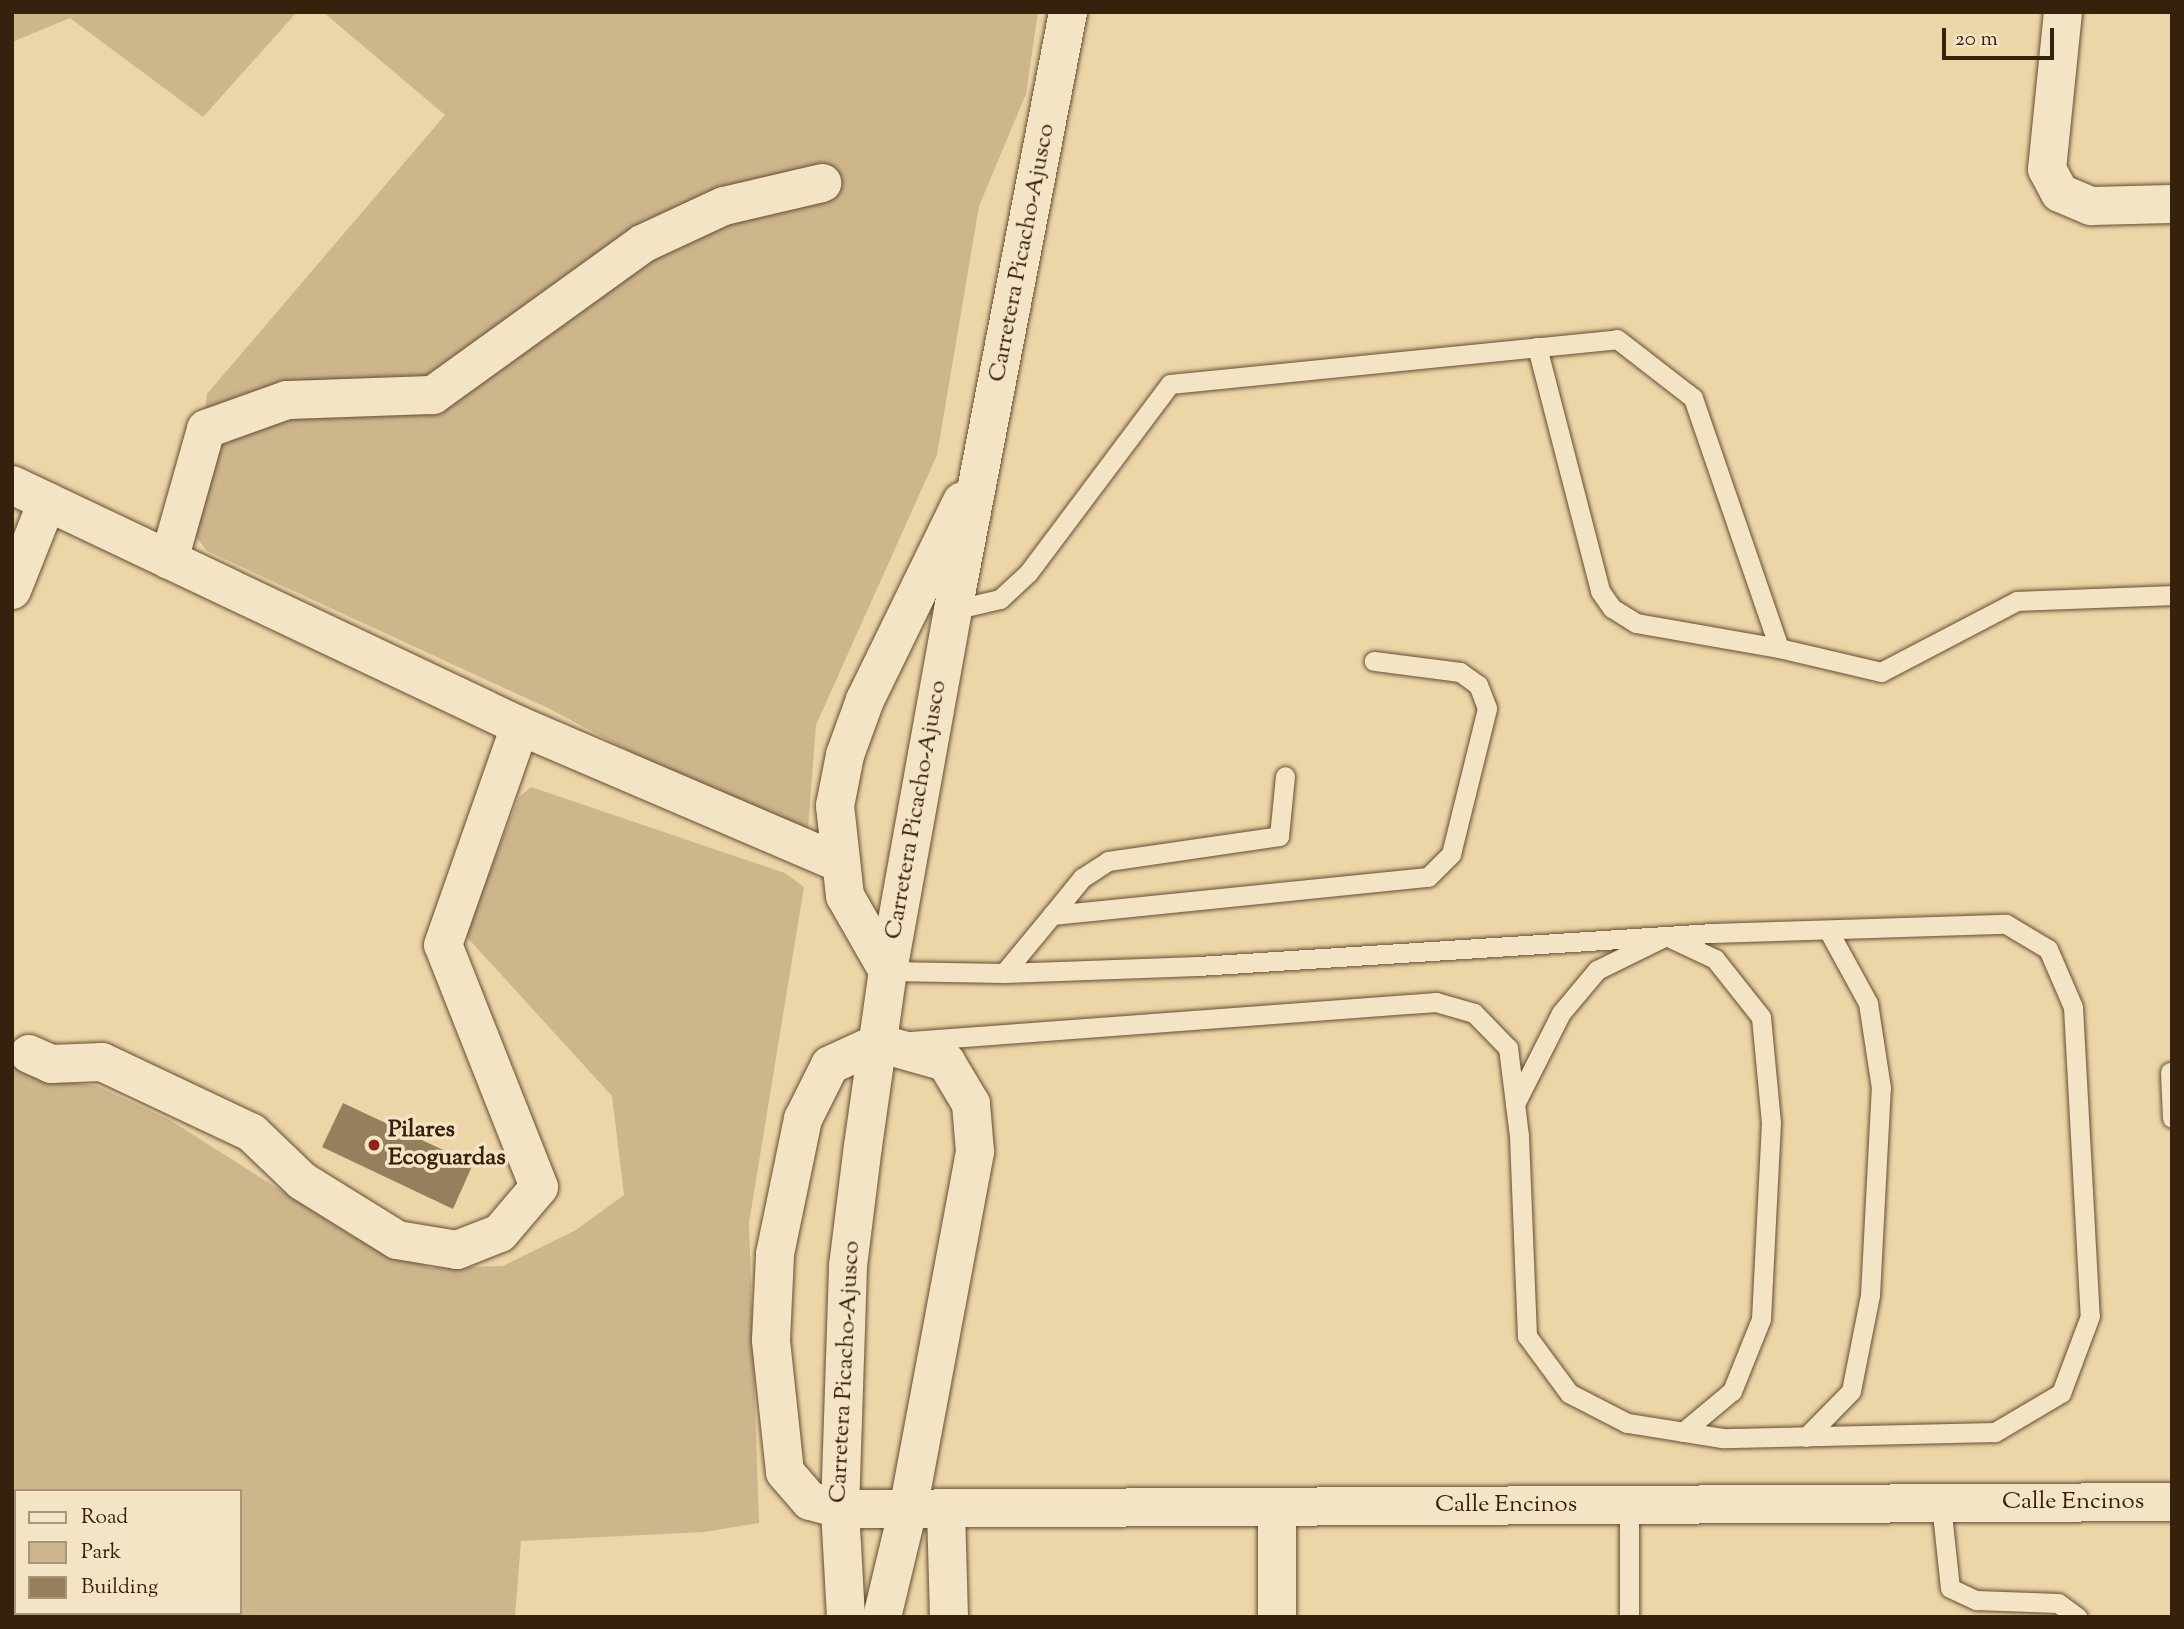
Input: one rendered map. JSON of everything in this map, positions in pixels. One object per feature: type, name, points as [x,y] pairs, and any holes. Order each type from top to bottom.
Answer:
[{"type":"street","name":"Carretera Picacho-Ajusco","points":[[846,1617],[840,1510],[848,1266],[878,1043],[888,971],[953,610],[1068,12]]},
{"type":"street","points":[[2063,12],[2047,169],[2060,193],[2091,206],[2172,204]]},
{"type":"street","points":[[169,560],[206,429],[287,400],[433,395],[642,244],[724,206],[822,183]]},
{"type":"street","points":[[888,971],[845,896],[837,862],[835,806],[845,755],[920,580],[981,466]]},
{"type":"street","points":[[12,485],[520,726],[837,862]]},
{"type":"street","points":[[12,590],[47,502]]},
{"type":"street","points":[[29,1054],[51,1064],[102,1062],[251,1133],[302,1181],[397,1240],[457,1250],[500,1233],[539,1187],[443,945],[520,726]]},
{"type":"street","points":[[840,1510],[810,1501],[785,1472],[771,1340],[775,1254],[803,1119],[830,1065],[878,1043],[946,1062],[971,1104],[975,1152],[908,1509],[882,1617]]},
{"type":"street","name":"Calle Encinos","points":[[840,1510],[2172,1502]]},
{"type":"street","points":[[1277,1508],[1277,1617]]},
{"type":"street","points":[[946,1510],[949,1617]]},
{"type":"lane","points":[[953,610],[1000,599],[1028,573],[1170,384],[1617,339],[1693,398],[1779,648]]},
{"type":"lane","points":[[1537,347],[1600,591],[1612,608],[1636,623],[1779,648],[1881,672],[2017,601],[2172,595]]},
{"type":"lane","points":[[1052,915],[1428,877],[1451,854],[1487,708],[1478,685],[1460,672],[1374,661]]},
{"type":"lane","points":[[1004,973],[1082,878],[1108,862],[1279,836],[1285,776]]},
{"type":"lane","points":[[878,1043],[1436,1002],[1474,1013],[1508,1048],[1515,1105],[1527,1336],[1569,1393],[1627,1423],[1683,1432],[1806,1437],[1995,1432],[2061,1393],[2090,1315],[2073,1007],[2048,949],[2006,924],[1665,936],[1004,973],[888,971]]},
{"type":"lane","points":[[1806,1437],[1851,1391],[1870,1295],[1881,1088],[1868,1003],[1828,930]]},
{"type":"lane","points":[[1515,1105],[1561,1013],[1597,970],[1665,936]]},
{"type":"lane","points":[[1665,936],[1715,959],[1761,1017],[1771,1122],[1761,1319],[1732,1391],[1683,1432]]},
{"type":"lane","points":[[2170,1072],[2172,1118]]},
{"type":"lane","points":[[1941,1504],[1950,1588],[1976,1600],[2057,1603],[2077,1617]]},
{"type":"lane","points":[[1629,1506],[1629,1617]]},
{"type":"green space","points":[[12,12],[297,12],[203,117],[70,18],[12,42]]},
{"type":"green space","points":[[323,12],[1038,12],[1026,94],[979,206],[937,455],[816,725],[808,829],[740,811],[552,710],[207,551],[190,529],[207,394],[445,115]]},
{"type":"green space","points":[[531,787],[785,873],[804,887],[749,1223],[759,1523],[704,1532],[521,1541],[515,1617],[12,1617],[12,1063],[32,1077],[97,1086],[170,1120],[354,1237],[430,1268],[503,1266],[576,1230],[624,1195],[612,1096],[465,935],[519,797]]},
{"type":"building","name":"Pilares Ecoguardas","points":[[343,1103],[473,1164],[453,1209],[322,1147]]},
{"type":"place","name":"Pilares Ecoguardas","points":[[374,1145]]}]
